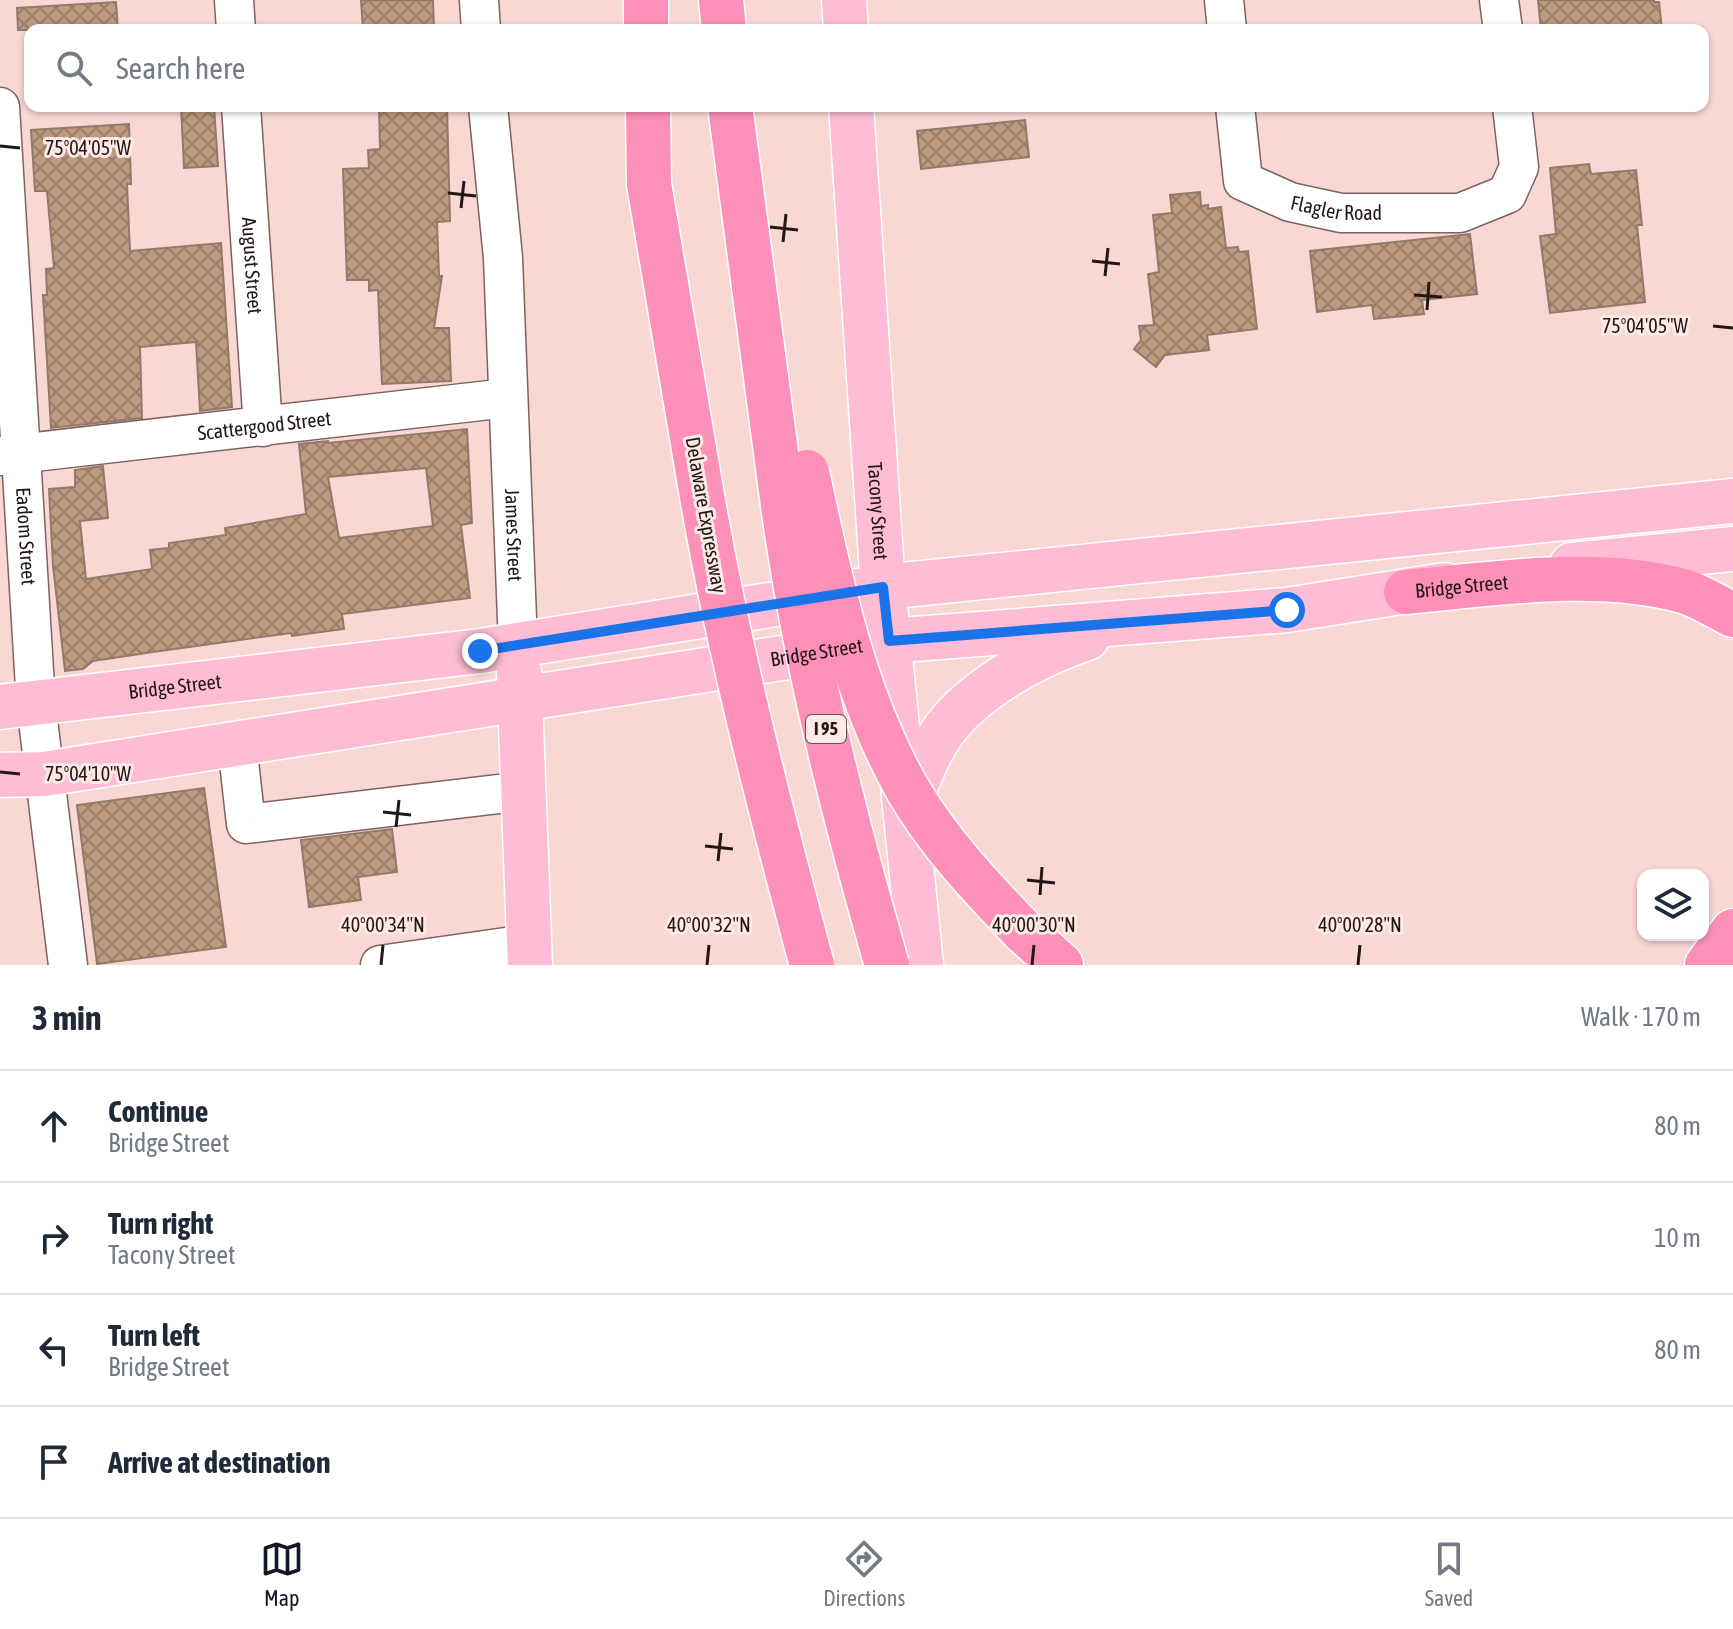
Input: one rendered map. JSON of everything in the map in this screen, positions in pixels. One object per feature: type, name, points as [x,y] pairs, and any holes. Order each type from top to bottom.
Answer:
[{"type":"highway","points":[[646,0],[646,24]]},
{"type":"highway","points":[[721,0],[723,24]]},
{"type":"highway","name":"Delaware Expressway","points":[[648,112],[649,184],[715,570],[750,732],[812,965]]},
{"type":"highway","points":[[731,117],[794,481],[824,550],[866,697],[907,788],[939,837],[973,879],[1061,965]]},
{"type":"highway","name":"I 95","points":[[794,481],[797,598],[860,870],[887,965]]},
{"type":"highway","points":[[1406,592],[1537,581],[1619,581],[1685,591],[1733,615]]},
{"type":"highway","points":[[1707,965],[1733,931]]},
{"type":"main road","points":[[844,0],[846,24]]},
{"type":"main road","name":"Tacony Street","points":[[851,112],[883,587],[921,965]]},
{"type":"main road","name":"Bridge Street","points":[[18,705],[518,645],[883,587],[1733,501]]},
{"type":"main road","name":"Bridge Street","points":[[0,775],[44,774],[889,641],[1287,610],[1543,568],[1733,549]]},
{"type":"main road","points":[[906,814],[928,756],[959,711],[975,698],[1053,650],[1154,621]]},
{"type":"main road","name":"James Street","points":[[518,645],[529,954]]},
{"type":"street","points":[[234,0],[236,24]]},
{"type":"street","points":[[479,0],[481,24]]},
{"type":"street","points":[[1224,0],[1226,24]]},
{"type":"street","points":[[1499,0],[1502,24]]},
{"type":"street","name":"Eadom Street","points":[[0,107],[18,705],[44,774],[68,965]]},
{"type":"street","name":"August Street","points":[[241,112],[263,427]]},
{"type":"street","name":"James Street","points":[[489,112],[503,258],[518,645]]},
{"type":"street","name":"Flagler Road","points":[[1236,112],[1243,181],[1290,202],[1341,213],[1460,213],[1507,194],[1519,167],[1513,112]]},
{"type":"street","name":"Scattergood Street","points":[[10,455],[507,398]]},
{"type":"street","points":[[237,744],[246,824],[523,791]]},
{"type":"street","points":[[380,965],[529,954]]},
{"type":"building","points":[[361,0],[433,0],[434,24],[363,24]]},
{"type":"building","points":[[1538,0],[1654,0],[1659,2],[1661,24],[1540,24]]},
{"type":"building","points":[[116,2],[118,24],[24,24],[24,30],[18,30],[17,8]]},
{"type":"building","points":[[181,112],[214,112],[218,166],[184,168]]},
{"type":"building","points":[[379,112],[447,112],[450,221],[437,222],[439,276],[442,276],[434,328],[449,328],[451,381],[382,384],[378,290],[369,291],[369,280],[347,280],[343,169],[369,168],[368,150],[380,149]]},
{"type":"building","points":[[1025,120],[1029,157],[921,169],[917,131]]},
{"type":"building","points":[[129,124],[131,184],[127,184],[130,251],[221,243],[232,407],[200,411],[196,342],[140,347],[142,418],[51,428],[43,295],[47,295],[46,269],[54,268],[47,191],[35,191],[31,130]]},
{"type":"building","points":[[1589,164],[1591,174],[1636,170],[1642,225],[1637,225],[1645,302],[1550,313],[1540,236],[1556,234],[1550,168]]},
{"type":"building","points":[[1200,192],[1201,206],[1208,205],[1208,209],[1221,207],[1226,248],[1238,247],[1239,252],[1248,251],[1257,329],[1207,335],[1209,350],[1165,355],[1156,367],[1134,349],[1141,340],[1139,326],[1154,325],[1148,274],[1159,272],[1153,215],[1172,213],[1170,195]]},
{"type":"building","points":[[1470,234],[1477,294],[1422,300],[1424,314],[1374,319],[1372,305],[1317,312],[1310,251]]},
{"type":"building","points":[[467,429],[472,523],[461,525],[470,598],[342,614],[344,629],[292,636],[291,633],[93,661],[83,669],[65,671],[53,566],[49,489],[75,487],[75,470],[103,466],[108,518],[80,521],[86,579],[152,569],[150,550],[169,548],[169,543],[226,535],[225,528],[306,514],[299,444]],"holes":[[[426,468],[433,526],[339,538],[328,477]]]},
{"type":"building","points":[[204,788],[226,947],[97,964],[77,805]]},
{"type":"building","points":[[392,829],[397,872],[358,877],[361,900],[309,907],[301,840]]},
{"type":"route","points":[[480,651],[883,587],[889,641],[1287,610]]}]
